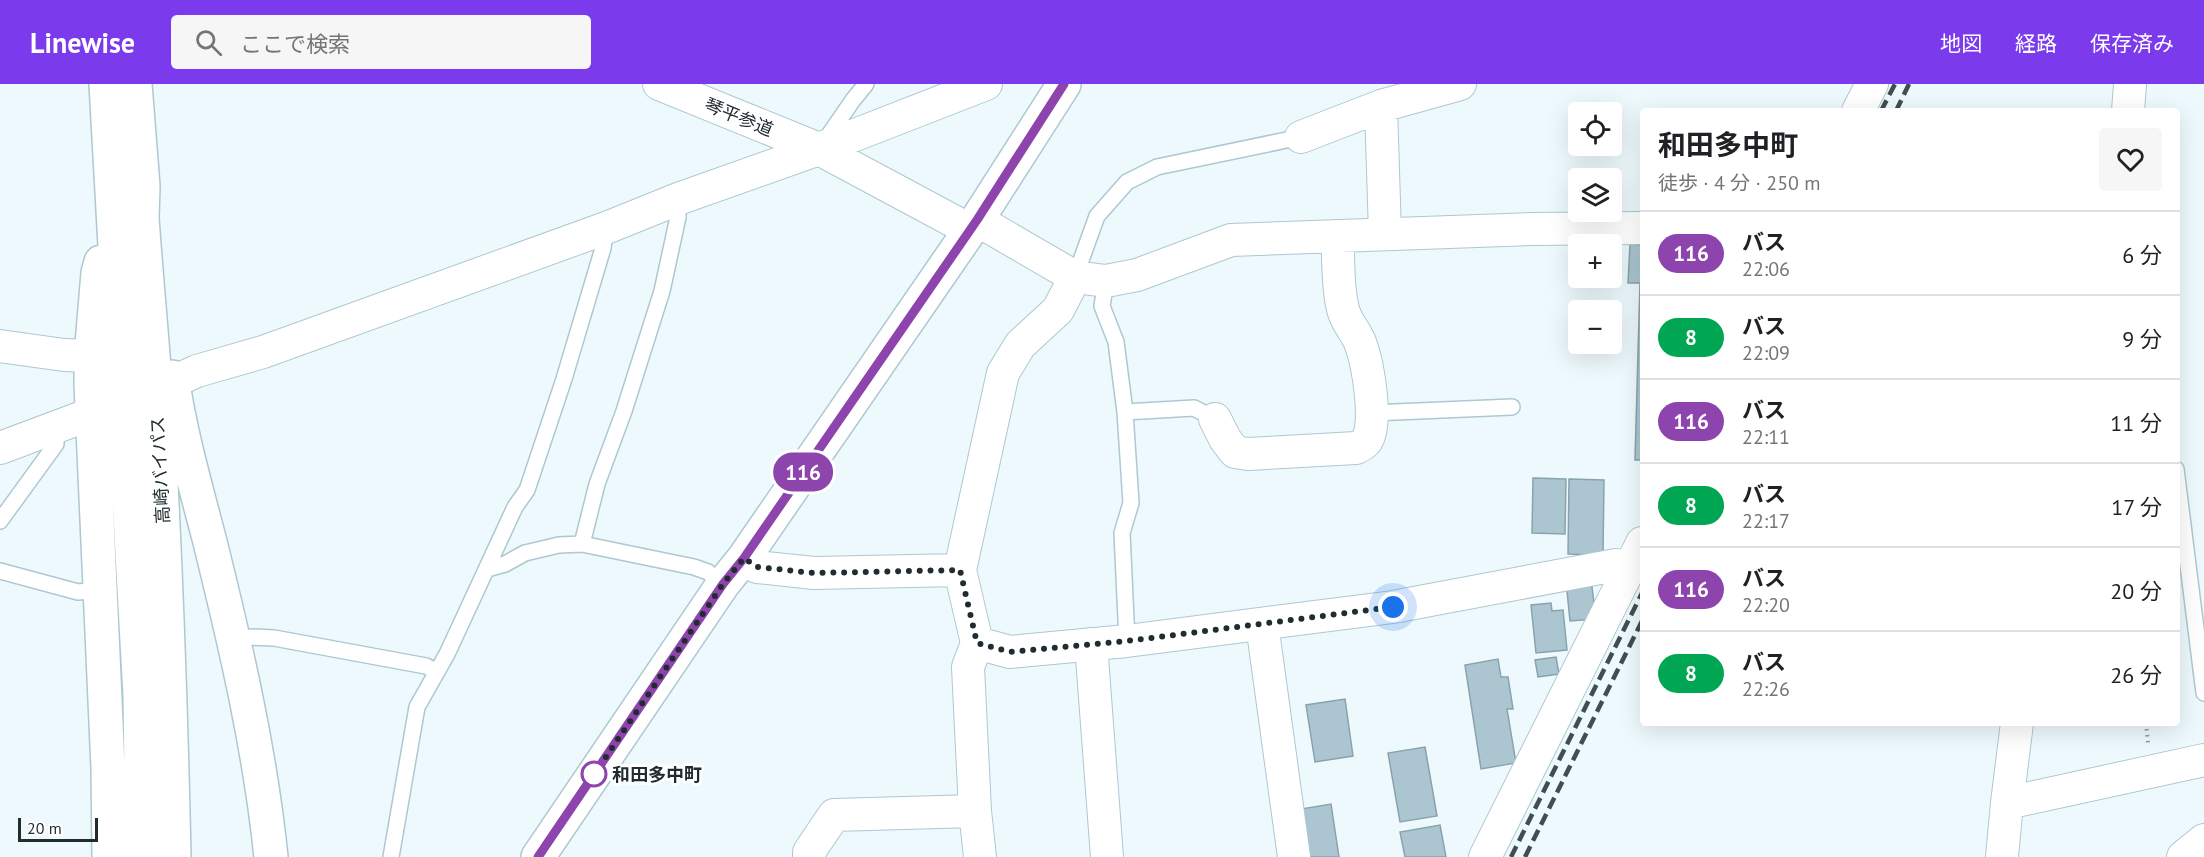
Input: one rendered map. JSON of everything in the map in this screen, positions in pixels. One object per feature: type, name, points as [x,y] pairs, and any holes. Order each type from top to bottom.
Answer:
[{"type":"main road","name":"高崎バイパス","points":[[106,84],[140,695],[141,857]]},
{"type":"main road","name":"高崎バイパス","points":[[135,84],[143,186],[142,218],[164,386],[174,857]]},
{"type":"main road","points":[[538,857],[723,584],[744,558],[973,225],[1064,84]]},
{"type":"main road","points":[[109,857],[108,768],[91,356],[98,273],[113,220]]},
{"type":"main road","points":[[164,386],[186,446],[235,642],[261,775],[271,857]]},
{"type":"street","name":"琴平参道","points":[[659,84],[819,149],[1075,277]]},
{"type":"street","points":[[0,448],[124,402],[197,371],[263,352],[606,228],[986,84]]},
{"type":"street","points":[[1301,137],[1381,106],[1460,84]]},
{"type":"street","points":[[1860,108],[1872,84]]},
{"type":"street","points":[[2128,108],[2130,84]]},
{"type":"street","points":[[1381,106],[1385,234]]},
{"type":"street","points":[[980,857],[975,811],[968,667],[977,643],[960,570],[1003,373],[1020,345],[1058,310],[1075,277],[1106,281],[1137,275],[1231,240],[1532,229],[1640,228]]},
{"type":"street","points":[[1215,419],[1225,439],[1235,452],[1248,454],[1356,448],[1366,442],[1370,433],[1372,413],[1367,365],[1361,343],[1342,308],[1337,236]]},
{"type":"street","points":[[0,346],[64,355],[91,356]]},
{"type":"street","points":[[977,643],[1010,652],[1127,641],[1393,607],[1616,565],[1636,556]]},
{"type":"street","points":[[1485,857],[1636,556]]},
{"type":"street","points":[[744,558],[757,567],[814,573],[960,570]]},
{"type":"street","points":[[1262,624],[1294,857]]},
{"type":"street","points":[[1091,644],[1107,857]]},
{"type":"street","points":[[2002,857],[2017,726]]},
{"type":"street","points":[[2007,803],[2204,760]]},
{"type":"street","points":[[809,857],[809,852],[834,815],[975,811]]},
{"type":"street","points":[[2183,857],[2204,840]]},
{"type":"lane","points":[[819,149],[866,84]]},
{"type":"lane","points":[[1075,277],[1097,216],[1127,182],[1157,166],[1301,137]]},
{"type":"lane","points":[[582,544],[597,484],[624,411],[662,291],[678,217],[678,200]]},
{"type":"lane","points":[[392,857],[417,707],[447,654],[515,507],[527,490],[564,379],[603,248],[606,228]]},
{"type":"lane","points":[[1106,281],[1102,306],[1116,342],[1125,412],[1131,503],[1122,533],[1127,641]]},
{"type":"lane","points":[[1372,413],[1512,406]]},
{"type":"lane","points":[[1125,412],[1194,408],[1215,419]]},
{"type":"lane","points":[[0,520],[56,444],[56,428]]},
{"type":"lane","points":[[2180,501],[2204,693]]},
{"type":"lane","points":[[487,569],[505,564],[525,553],[559,545],[582,544],[694,567],[708,572],[723,584]]},
{"type":"lane","points":[[0,570],[78,592],[100,590]]},
{"type":"lane","points":[[235,642],[251,637],[274,638],[426,666],[437,672]]},
{"type":"building","points":[[1630,244],[1640,245],[1640,283],[1628,283]]},
{"type":"building","points":[[1640,283],[1640,460],[1635,460]]},
{"type":"building","points":[[1533,478],[1566,479],[1565,534],[1532,533]]},
{"type":"building","points":[[1569,479],[1604,480],[1603,555],[1568,554]]},
{"type":"building","points":[[1591,579],[1596,619],[1570,621],[1566,581]]},
{"type":"building","points":[[1551,603],[1552,611],[1563,610],[1567,650],[1536,653],[1531,605]]},
{"type":"building","points":[[1556,657],[1559,674],[1538,677],[1535,660]]},
{"type":"building","points":[[1498,659],[1501,677],[1508,677],[1513,709],[1507,709],[1516,763],[1481,769],[1465,665]]},
{"type":"building","points":[[1345,699],[1353,756],[1315,762],[1306,705]]},
{"type":"building","points":[[1425,747],[1437,816],[1400,822],[1388,753]]},
{"type":"building","points":[[1331,804],[1339,857],[1303,857],[1295,810]]},
{"type":"building","points":[[1440,825],[1446,857],[1405,857],[1400,832]]},
{"type":"railway","points":[[1883,108],[1895,84]]},
{"type":"railway","points":[[1897,108],[1909,84]]},
{"type":"railway","points":[[1511,857],[1640,597]]},
{"type":"railway","points":[[1525,857],[1640,625]]},
{"type":"bus line","name":"116","points":[[538,857],[723,584],[732,576],[977,220],[1064,84]]},
{"type":"place","name":"和田多中町","points":[[594,774]]},
{"type":"route","points":[[594,774],[591,779],[723,584],[732,576],[744,558],[757,567],[814,573],[960,570],[977,643],[1010,652],[1127,641],[1393,607]]}]
